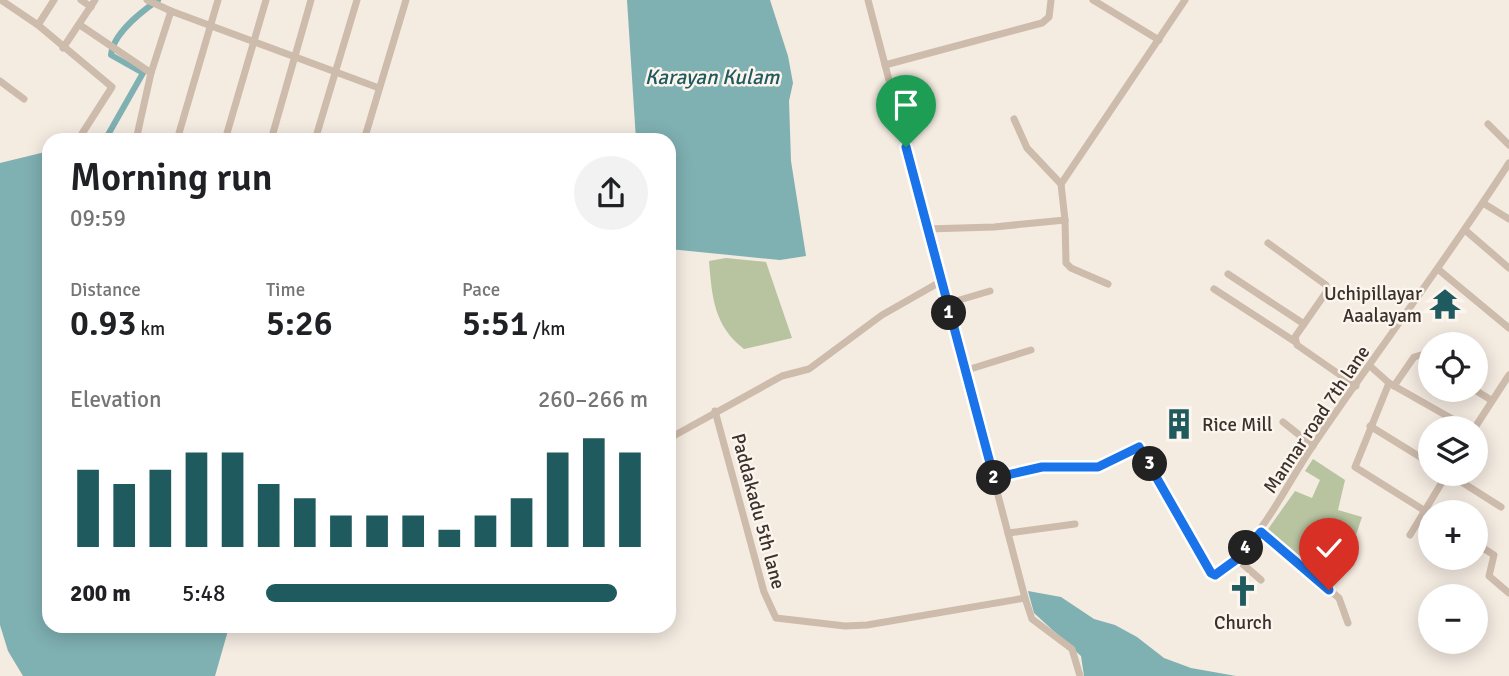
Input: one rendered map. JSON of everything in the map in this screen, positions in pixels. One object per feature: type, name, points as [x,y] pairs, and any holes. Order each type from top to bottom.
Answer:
[{"type":"street","points":[[1,0],[38,25],[112,87],[82,133]]},
{"type":"street","points":[[38,25],[54,0]]},
{"type":"street","points":[[63,48],[93,4],[81,0]]},
{"type":"street","points":[[147,0],[210,27],[379,88]]},
{"type":"street","points":[[179,133],[218,0]]},
{"type":"street","points":[[227,133],[265,0]]},
{"type":"street","points":[[273,133],[311,0]]},
{"type":"street","points":[[317,133],[357,0]]},
{"type":"street","points":[[365,133],[406,0]]},
{"type":"street","points":[[868,0],[1025,598],[1032,619],[1072,649],[1080,676]]},
{"type":"street","points":[[885,65],[1042,23],[1049,17],[1051,0]]},
{"type":"street","points":[[1093,0],[1160,40]]},
{"type":"street","points":[[1061,184],[1185,0]]},
{"type":"street","points":[[138,133],[151,73],[172,11]]},
{"type":"street","points":[[80,25],[151,73]]},
{"type":"street","points":[[0,81],[24,99]]},
{"type":"street","points":[[1014,119],[1027,148],[1061,184],[1066,263],[1071,268],[1108,284]]},
{"type":"street","points":[[1488,124],[1509,145]]},
{"type":"street","name":"Mannar road 7th lane","points":[[994,478],[1042,467],[1098,467],[1139,447],[1208,569],[1215,575],[1237,559],[1261,532],[1312,446],[1439,270],[1508,165]]},
{"type":"street","points":[[1483,203],[1509,219]]},
{"type":"street","points":[[927,229],[994,228],[1065,220]]},
{"type":"street","points":[[1465,230],[1509,268]]},
{"type":"street","points":[[1268,243],[1326,285],[1327,291],[1294,341]]},
{"type":"street","points":[[1439,270],[1509,328]]},
{"type":"street","points":[[1228,274],[1304,324]]},
{"type":"street","points":[[676,434],[782,376],[809,369],[882,315],[940,282]]},
{"type":"street","points":[[1214,289],[1294,341],[1356,387]]},
{"type":"street","points":[[946,303],[990,291]]},
{"type":"street","points":[[964,371],[1031,351]]},
{"type":"street","points":[[1418,356],[1414,357],[1392,384],[1370,426],[1355,467],[1418,507]]},
{"type":"street","points":[[1370,366],[1392,384],[1449,416]]},
{"type":"street","points":[[1481,416],[1509,375]]},
{"type":"street","name":"Paddakadu 5th lane","points":[[715,411],[764,592],[776,618],[845,626],[867,625],[1025,598]]},
{"type":"street","points":[[1283,422],[1312,446]]},
{"type":"street","points":[[1370,426],[1418,456]]},
{"type":"street","points":[[1467,486],[1500,507]]},
{"type":"street","points":[[1008,533],[1075,524]]},
{"type":"street","points":[[1410,535],[1418,524]]},
{"type":"street","points":[[1261,532],[1339,598],[1348,623]]},
{"type":"street","points":[[1488,551],[1494,555],[1489,576],[1509,593]]},
{"type":"street","points":[[1237,559],[1261,580]]},
{"type":"green space","points":[[726,258],[766,262],[792,338],[744,349],[726,331],[713,299],[709,261]]},
{"type":"green space","points":[[1313,459],[1345,480],[1338,510],[1362,517],[1356,535],[1349,534],[1340,549],[1345,553],[1339,569],[1322,559],[1316,570],[1306,566],[1266,532],[1295,491],[1312,498],[1320,480],[1305,471]]},
{"type":"water","name":"Karayan Kulam","points":[[627,0],[770,0],[788,56],[793,83],[789,101],[791,161],[806,256],[780,260],[676,250],[676,133],[636,133]]},
{"type":"water","points":[[42,153],[42,633],[227,633],[215,676],[23,676],[8,651],[0,625],[0,163]]},
{"type":"water","points":[[1028,591],[1061,597],[1094,619],[1115,625],[1137,637],[1164,658],[1191,668],[1236,676],[1084,676],[1081,656],[1034,613]]},
{"type":"waterway","points":[[109,133],[143,73],[111,55],[113,47],[122,31],[158,0]]},
{"type":"place","name":"Uchipillayar Aaalayam","points":[[1445,304]]},
{"type":"place","name":"Rice Mill","points":[[1179,424]]},
{"type":"place","name":"Church","points":[[1243,591]]},
{"type":"route","points":[[906,147],[994,478],[1042,467],[1098,467],[1139,447],[1211,573],[1215,575],[1237,559],[1261,532],[1329,590]]}]
